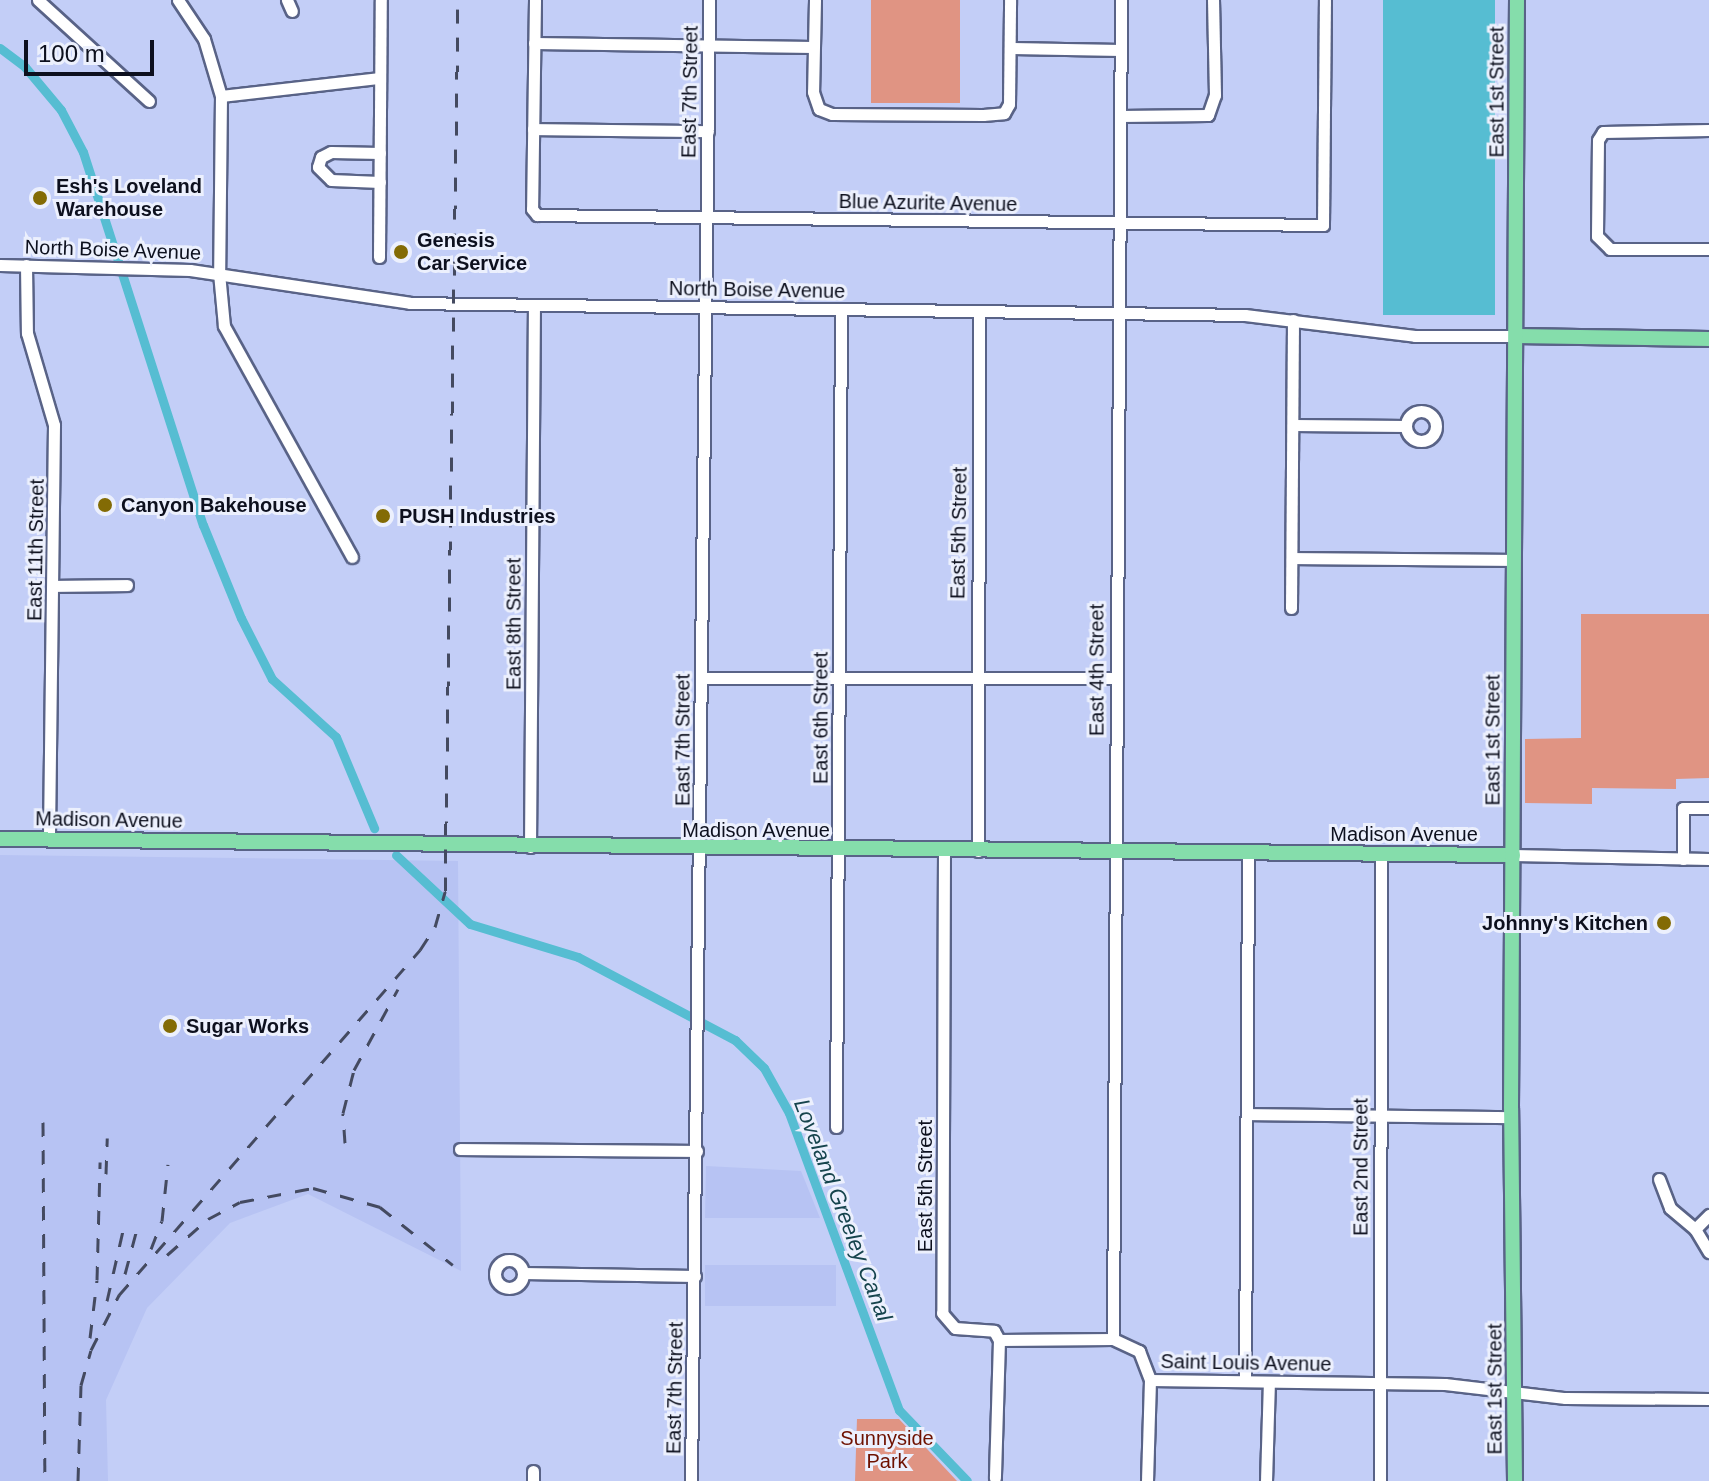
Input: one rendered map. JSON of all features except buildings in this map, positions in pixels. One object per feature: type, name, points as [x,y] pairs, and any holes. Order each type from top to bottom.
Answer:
[{"type":"main road","name":"East 1st Street","points":[[1515,1481],[1511,1117],[1517,0]]},
{"type":"main road","points":[[1516,336],[1709,339]]},
{"type":"main road","name":"Madison Avenue","points":[[0,839],[701,850],[1513,855]]},
{"type":"street","points":[[38,0],[149,101]]},
{"type":"street","points":[[178,0],[204,39],[221,96],[219,273],[222,315],[232,345],[352,557]]},
{"type":"street","points":[[379,257],[381,0]]},
{"type":"street","points":[[535,0],[533,129],[708,131]]},
{"type":"street","name":"East 7th Street","points":[[691,1481],[700,1006],[709,0]]},
{"type":"street","points":[[815,0],[813,92],[819,109],[832,114],[1004,113],[1011,93],[1010,0]]},
{"type":"street","name":"East 4th Street","points":[[1113,1339],[1113,852],[1121,0]]},
{"type":"street","points":[[1120,116],[1208,115],[1215,95],[1213,0]]},
{"type":"street","name":"Blue Azurite Avenue","points":[[533,129],[534,214],[1323,225],[1325,0]]},
{"type":"street","points":[[534,43],[813,47]]},
{"type":"street","points":[[1012,48],[1121,50]]},
{"type":"street","points":[[221,96],[380,78]]},
{"type":"street","points":[[1709,130],[1611,129],[1598,140],[1597,236],[1610,249],[1709,249]]},
{"type":"street","points":[[380,153],[331,152],[321,157],[318,167],[331,180],[380,182]]},
{"type":"street","name":"North Boise Avenue","points":[[0,265],[134,267],[219,273],[410,303],[1118,313],[1293,320],[1415,336],[1516,336]]},
{"type":"street","name":"East 11th Street","points":[[26,265],[27,333],[54,425],[49,839]]},
{"type":"street","name":"East 8th Street","points":[[530,847],[534,306]]},
{"type":"street","name":"East 6th Street","points":[[836,1127],[841,309]]},
{"type":"street","name":"East 5th Street","points":[[978,851],[975,679],[979,311]]},
{"type":"street","points":[[1291,608],[1293,320]]},
{"type":"street","points":[[1293,425],[1406,426]]},
{"type":"street","points":[[1292,558],[1514,560]]},
{"type":"street","points":[[53,586],[127,585]]},
{"type":"street","points":[[702,678],[1115,678]]},
{"type":"street","points":[[1683,859],[1683,808],[1709,808]]},
{"type":"street","name":"East 5th Street","points":[[944,851],[942,1313],[955,1328],[990,1330],[999,1340]]},
{"type":"street","points":[[1245,1381],[1248,853]]},
{"type":"street","name":"East 2nd Street","points":[[1380,1481],[1381,854]]},
{"type":"street","points":[[1513,855],[1709,859]]},
{"type":"street","points":[[1247,1114],[1511,1117]]},
{"type":"street","points":[[460,1149],[697,1151]]},
{"type":"street","points":[[1659,1179],[1670,1208],[1695,1229],[1709,1252]]},
{"type":"street","points":[[1695,1229],[1709,1215]]},
{"type":"street","points":[[523,1273],[695,1276]]},
{"type":"street","points":[[995,1478],[999,1340],[1113,1339]]},
{"type":"street","name":"Saint Louis Avenue","points":[[1113,1339],[1139,1351],[1150,1380],[1380,1383],[1565,1398],[1709,1399]]},
{"type":"street","points":[[1147,1481],[1150,1380]]},
{"type":"street","points":[[1266,1481],[1269,1382]]},
{"type":"shaded area","points":[[1383,0],[1495,0],[1495,315],[1383,315]]},
{"type":"shaded area","points":[[0,855],[458,861],[461,1271],[308,1194],[230,1223],[147,1308],[106,1400],[108,1481],[0,1481]]},
{"type":"shaded area","points":[[706,1166],[801,1171],[820,1218],[705,1218]]},
{"type":"shaded area","points":[[705,1265],[836,1265],[836,1306],[705,1306]]},
{"type":"green space","points":[[871,0],[960,0],[960,103],[871,103]]},
{"type":"green space","points":[[1581,614],[1709,614],[1709,778],[1676,779],[1676,789],[1592,788],[1592,804],[1525,803],[1525,739],[1581,738]]},
{"type":"green space","name":"Sunnyside Park","points":[[857,1419],[899,1419],[957,1481],[855,1481]]},
{"type":"waterway","name":"Loveland Greeley Canal","points":[[0,48],[25,67],[61,110],[83,152],[203,525],[241,618],[272,679],[336,737],[374,828]]},
{"type":"waterway","name":"Loveland Greeley Canal","points":[[396,855],[470,924],[578,957],[735,1040],[764,1068],[789,1113],[899,1410],[967,1481]]},
{"type":"railway","points":[[78,1481],[81,1385],[91,1350],[119,1295],[420,950],[435,927],[445,891],[458,0]]},
{"type":"railway","points":[[345,1143],[343,1113],[354,1070],[398,989]]},
{"type":"railway","points":[[43,1122],[45,1481]]},
{"type":"railway","points":[[106,1174],[107,1138]]},
{"type":"railway","points":[[90,1338],[97,1280],[100,1162]]},
{"type":"railway","points":[[151,1249],[162,1221],[168,1164]]},
{"type":"railway","points":[[167,1255],[208,1219],[240,1202],[313,1188],[380,1207],[453,1265]]},
{"type":"railway","points":[[125,1274],[138,1225]]},
{"type":"railway","points":[[107,1301],[124,1226]]},
{"type":"place","name":"Esh's Loveland Warehouse","points":[[40,198]]},
{"type":"place","name":"Genesis Car Service","points":[[401,252]]},
{"type":"place","name":"Canyon Bakehouse","points":[[105,505]]},
{"type":"place","name":"PUSH Industries","points":[[383,516]]},
{"type":"place","name":"Johnny's Kitchen","points":[[1664,923]]},
{"type":"place","name":"Sugar Works","points":[[170,1026]]}]
